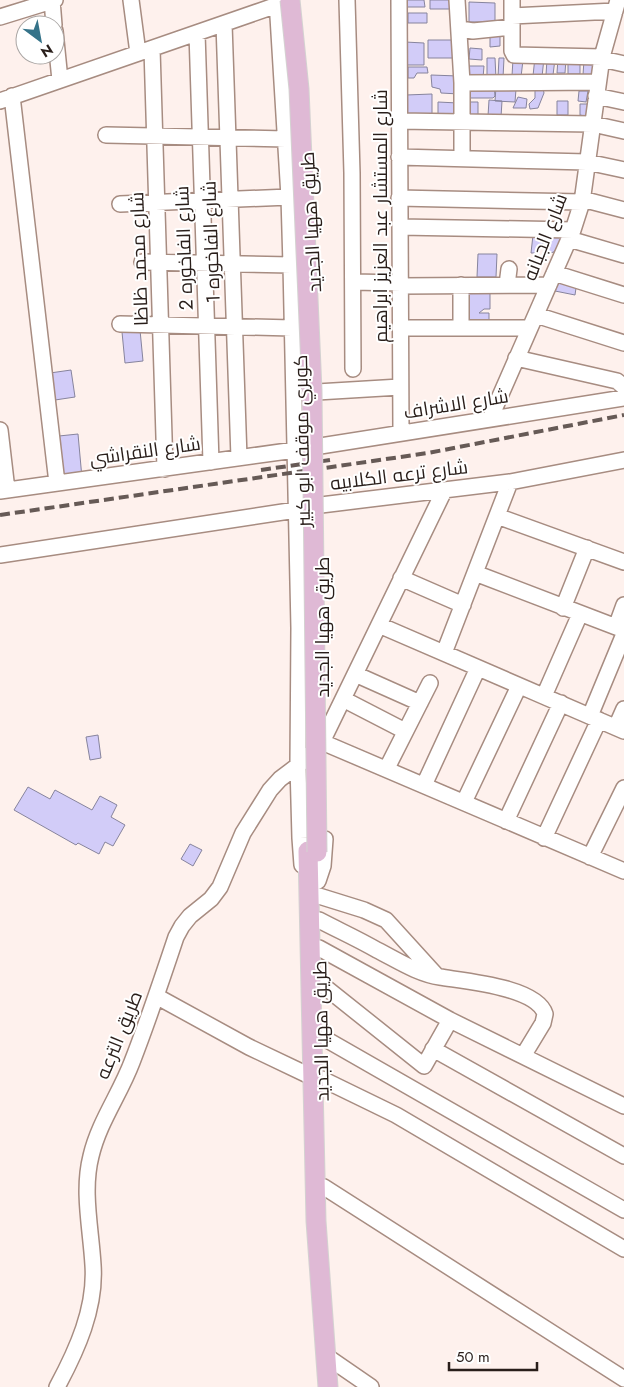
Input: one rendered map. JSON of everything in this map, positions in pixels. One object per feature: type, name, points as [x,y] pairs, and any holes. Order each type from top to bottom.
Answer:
[{"type":"main road","name":"كوبري موقف ابو كبير","points":[[285,1],[299,89],[312,392],[313,851],[315,887]]},
{"type":"main road","name":"طريق ههيا الجديد","points":[[315,887],[319,920],[322,1037],[317,1078],[324,1187],[324,1221],[319,1253]]},
{"type":"main road","name":"طريق ههيا الجديد","points":[[315,887],[316,1221],[328,1387]]},
{"type":"street","points":[[0,17],[53,0],[54,15]]},
{"type":"street","name":"شارع محمد ظاظا","points":[[131,0],[145,51],[155,136],[166,469]]},
{"type":"street","points":[[347,0],[352,173],[353,369]]},
{"type":"street","name":"شارع المستشار عبد العزيز ابراهيم","points":[[400,0],[400,433]]},
{"type":"street","points":[[457,0],[462,84],[462,159]]},
{"type":"street","points":[[512,0],[512,54],[602,58],[624,64]]},
{"type":"street","points":[[56,483],[6,98],[224,24],[285,1]]},
{"type":"street","name":"طريق ههيا الجديد","points":[[285,1],[286,139],[291,265],[299,628],[298,765],[300,853],[302,868],[315,887]]},
{"type":"street","name":"طريق ههيا الجديد","points":[[285,1],[306,130],[319,446],[322,461],[322,742],[325,841],[323,866],[315,887]]},
{"type":"street","points":[[460,29],[473,31],[512,22],[616,6]]},
{"type":"street","name":"شارع الجبانه","points":[[490,419],[570,235],[582,201],[602,58],[617,28],[616,6]]},
{"type":"street","name":"شارع الفاخوره 1","points":[[224,24],[239,458]]},
{"type":"street","name":"شارع الفاخوره 2","points":[[197,33],[211,462]]},
{"type":"street","points":[[58,65],[60,80]]},
{"type":"street","points":[[462,84],[597,89],[624,102]]},
{"type":"street","points":[[399,121],[593,124],[624,131]]},
{"type":"street","points":[[106,135],[286,139]]},
{"type":"street","points":[[399,157],[587,162],[624,170]]},
{"type":"street","points":[[120,204],[289,197]]},
{"type":"street","points":[[399,198],[582,201],[624,210]]},
{"type":"street","points":[[400,227],[570,235],[624,255]]},
{"type":"street","points":[[142,262],[291,265]]},
{"type":"street","points":[[507,285],[509,268]]},
{"type":"street","points":[[353,282],[507,285],[551,279],[624,295]]},
{"type":"street","points":[[461,285],[461,328]]},
{"type":"street","points":[[400,328],[461,328],[532,322],[624,343]]},
{"type":"street","points":[[120,324],[292,328]]},
{"type":"street","points":[[516,358],[617,381],[624,386]]},
{"type":"street","points":[[317,392],[400,387]]},
{"type":"street","name":"شارع الاشراف","points":[[295,450],[624,398]]},
{"type":"street","points":[[0,430],[3,491]]},
{"type":"street","name":"شارع النقراشي","points":[[3,491],[295,450]]},
{"type":"street","name":"شارع ترعه الكلابيه","points":[[0,555],[321,505],[510,482],[624,460]]},
{"type":"street","points":[[444,654],[510,482]]},
{"type":"street","points":[[444,491],[322,742],[387,768],[424,786],[624,871]]},
{"type":"street","points":[[497,516],[624,562]]},
{"type":"street","points":[[563,608],[587,548]]},
{"type":"street","points":[[475,574],[621,630]]},
{"type":"street","points":[[402,578],[463,605]]},
{"type":"street","points":[[544,838],[594,718],[621,630],[624,604]]},
{"type":"street","points":[[544,696],[580,614]]},
{"type":"street","points":[[379,625],[620,729],[624,709]]},
{"type":"street","points":[[424,786],[478,668]]},
{"type":"street","points":[[355,674],[420,703]]},
{"type":"street","points":[[387,768],[430,682]]},
{"type":"street","points":[[464,802],[519,686]]},
{"type":"street","points":[[343,699],[405,731]]},
{"type":"street","points":[[506,821],[561,704]]},
{"type":"street","name":"طريق الترعه","points":[[57,1387],[82,1333],[94,1286],[87,1183],[91,1155],[102,1122],[132,1062],[176,937],[190,916],[211,899],[220,887],[243,833],[270,790],[322,742]]},
{"type":"street","points":[[590,857],[624,788]]},
{"type":"street","points":[[315,887],[386,920],[438,977]]},
{"type":"street","points":[[319,920],[416,969],[438,977],[464,980],[505,989],[535,1001],[540,1005],[545,1014],[524,1056]]},
{"type":"street","points":[[320,948],[450,1020],[624,1106]]},
{"type":"street","points":[[320,983],[424,1066],[450,1020]]},
{"type":"street","points":[[156,996],[249,1047],[396,1115],[624,1249]]},
{"type":"street","points":[[322,1037],[624,1210]]},
{"type":"street","points":[[433,1049],[624,1156]]},
{"type":"street","points":[[324,1187],[624,1379]]},
{"type":"street","points":[[326,1356],[371,1387]]},
{"type":"building","points":[[407,0],[424,0],[425,7],[407,7]]},
{"type":"building","points":[[430,0],[456,0],[456,9],[430,9]]},
{"type":"building","points":[[469,2],[495,3],[495,22],[469,22]]},
{"type":"building","points":[[408,13],[427,13],[427,23],[408,23]]},
{"type":"building","points":[[490,33],[500,33],[500,46],[490,47]]},
{"type":"building","points":[[428,40],[457,40],[457,58],[428,58]]},
{"type":"building","points":[[405,42],[424,43],[424,65],[405,65]]},
{"type":"building","points":[[470,48],[482,49],[482,60],[469,59]]},
{"type":"building","points":[[535,57],[544,58],[542,77],[533,76]]},
{"type":"building","points":[[487,58],[495,58],[496,79],[487,79]]},
{"type":"building","points":[[499,58],[504,58],[503,78],[498,77]]},
{"type":"building","points":[[558,58],[566,59],[565,73],[557,73]]},
{"type":"building","points":[[513,59],[523,60],[521,77],[512,76]]},
{"type":"building","points":[[547,59],[555,59],[553,75],[546,75]]},
{"type":"building","points":[[568,59],[580,60],[580,74],[568,74]]},
{"type":"building","points":[[584,60],[596,60],[596,75],[583,75]]},
{"type":"building","points":[[468,66],[484,66],[483,78],[468,77]]},
{"type":"building","points":[[408,67],[427,67],[428,73],[417,73],[414,78],[408,78]]},
{"type":"building","points":[[431,75],[458,76],[459,94],[441,93],[440,89],[432,87]]},
{"type":"building","points":[[494,85],[495,96],[493,98],[469,98],[468,86]]},
{"type":"building","points":[[496,87],[516,89],[515,102],[495,101]]},
{"type":"building","points":[[535,88],[543,88],[544,93],[538,108],[530,109],[529,104],[535,98]]},
{"type":"building","points":[[579,91],[588,91],[586,102],[578,101]]},
{"type":"building","points":[[432,94],[432,115],[407,116],[406,95]]},
{"type":"building","points":[[518,97],[527,99],[526,108],[513,108]]},
{"type":"building","points":[[489,100],[502,101],[501,117],[488,116]]},
{"type":"building","points":[[557,101],[568,101],[568,115],[557,115]]},
{"type":"building","points":[[438,102],[458,103],[458,115],[438,114]]},
{"type":"building","points":[[469,102],[478,102],[478,116],[468,116]]},
{"type":"building","points":[[580,104],[591,104],[590,117],[580,115]]},
{"type":"building","points":[[533,235],[563,237],[554,252],[545,254],[544,249],[548,243],[542,244],[538,253],[531,253]]},
{"type":"building","points":[[478,254],[497,254],[496,277],[477,277]]},
{"type":"building","points":[[557,280],[573,284],[576,288],[575,295],[555,291]]},
{"type":"building","points":[[464,286],[490,286],[490,309],[484,309],[479,313],[489,313],[489,321],[469,321],[469,312],[464,310]]},
{"type":"building","points":[[140,330],[143,361],[125,363],[122,332]]},
{"type":"building","points":[[71,370],[75,397],[55,400],[50,373]]},
{"type":"building","points":[[78,434],[82,478],[64,480],[59,436]]},
{"type":"building","points":[[98,735],[101,758],[90,760],[86,737]]},
{"type":"building","points":[[28,787],[50,799],[55,790],[92,810],[100,796],[117,805],[111,817],[125,825],[113,846],[105,842],[99,854],[78,843],[76,845],[14,810]]},
{"type":"building","points":[[190,844],[202,850],[193,866],[181,859]]},
{"type":"railway","points":[[0,515],[428,453],[624,415]]},
{"type":"railway","points":[[261,470],[330,460]]}]
